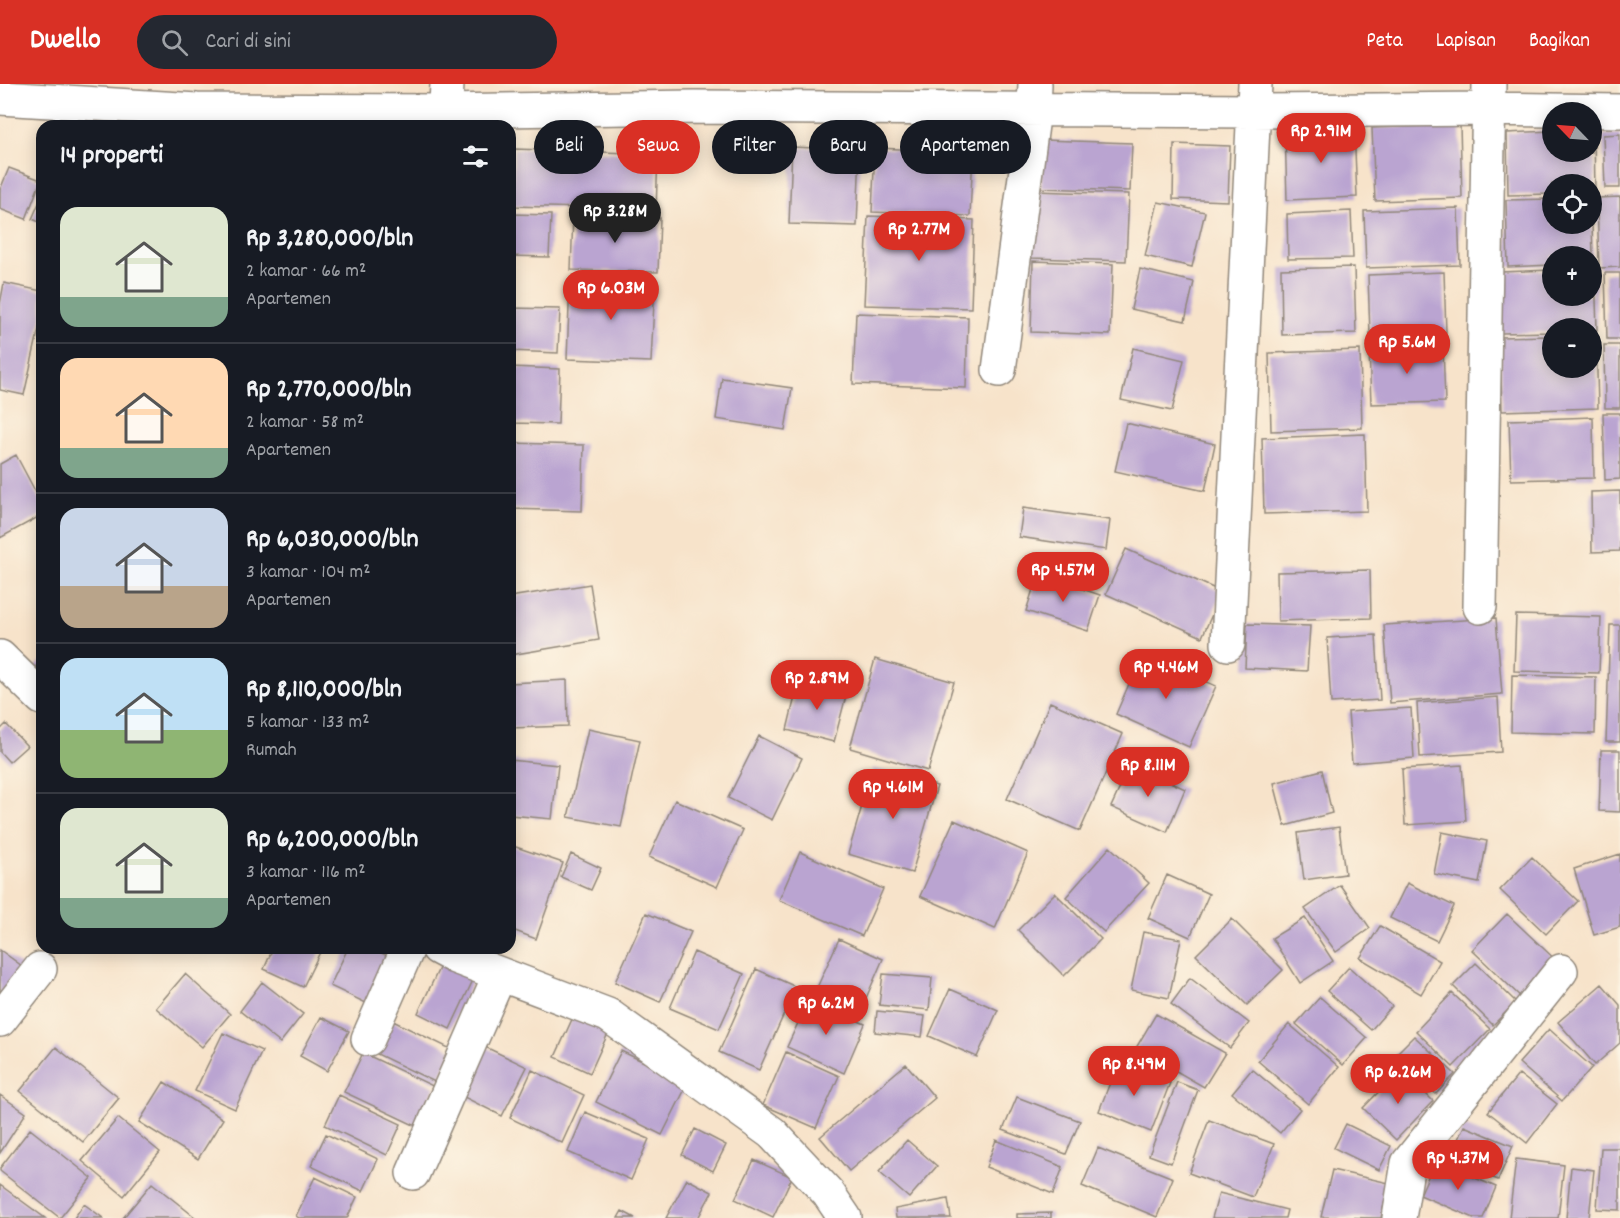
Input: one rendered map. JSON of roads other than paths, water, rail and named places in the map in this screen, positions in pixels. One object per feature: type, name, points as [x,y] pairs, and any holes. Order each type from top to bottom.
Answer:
[{"type":"street","points":[[0,98],[198,107],[446,107],[695,95],[1253,98],[1489,96],[1620,111]]},
{"type":"street","points":[[1480,607],[1489,96]]},
{"type":"street","points":[[999,370],[1034,97]]},
{"type":"street","points":[[1228,644],[1253,98]]},
{"type":"street","points":[[0,657],[36,692]]},
{"type":"street","points":[[368,1039],[405,954]]},
{"type":"street","points":[[449,954],[608,1015],[772,1133],[828,1193],[845,1218]]},
{"type":"street","points":[[0,1020],[40,969]]},
{"type":"street","points":[[1399,1218],[1408,1163],[1561,970]]},
{"type":"street","points":[[413,1173],[500,974]]}]
